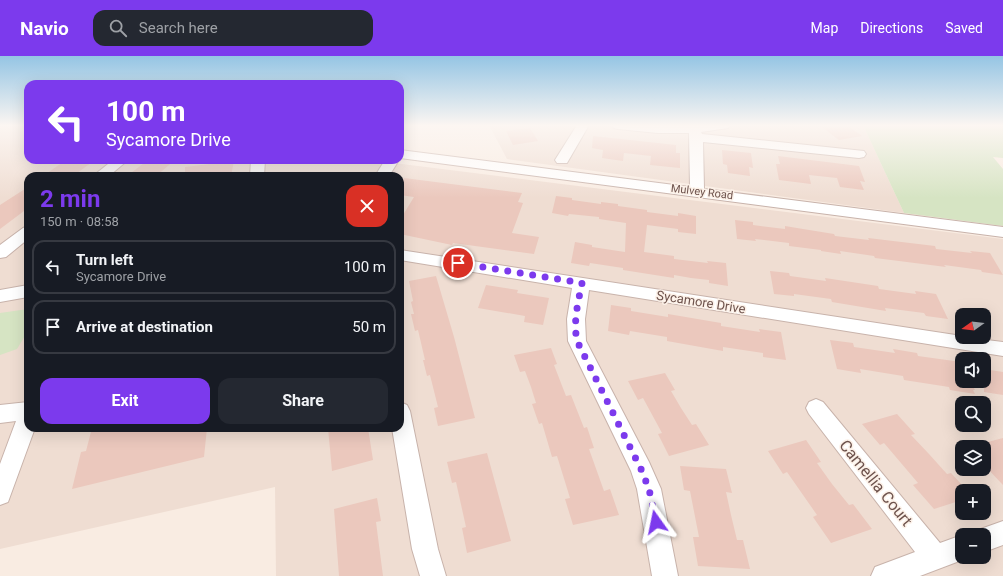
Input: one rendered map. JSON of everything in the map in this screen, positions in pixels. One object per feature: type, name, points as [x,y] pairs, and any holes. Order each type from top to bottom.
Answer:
[{"type":"street","points":[[562,160],[568,149]]},
{"type":"street","points":[[695,149],[697,192]]},
{"type":"street","points":[[822,149],[859,154]]},
{"type":"street","name":"Mulvey Road","points":[[404,155],[1003,232]]},
{"type":"street","points":[[105,172],[116,164]]},
{"type":"street","points":[[0,253],[24,234]]},
{"type":"street","name":"Sycamore Drive","points":[[404,255],[1003,349]]},
{"type":"street","points":[[582,283],[575,316],[577,341],[641,469],[649,489],[665,576]]},
{"type":"street","points":[[0,296],[24,292]]},
{"type":"street","name":"Camellia Court","points":[[816,408],[936,558]]},
{"type":"street","points":[[0,414],[24,411]]},
{"type":"street","points":[[0,494],[24,429]]},
{"type":"street","points":[[404,432],[425,549],[432,576]]},
{"type":"street","points":[[991,537],[1003,533]]},
{"type":"street","points":[[884,576],[955,551]]},
{"type":"shaded area","points":[[0,149],[24,149],[24,164],[402,164],[1003,239],[1003,576],[276,576],[275,487],[0,549]]},
{"type":"shaded area","points":[[502,149],[874,149],[904,213],[507,159]]},
{"type":"green space","points":[[874,149],[1003,149],[1003,158],[993,157],[1003,169],[1003,226],[904,213]]},
{"type":"green space","points":[[24,310],[24,338],[17,349],[0,355],[0,313]]},
{"type":"building","points":[[599,149],[676,149],[676,153],[680,153],[680,168],[650,165],[651,156],[624,153],[623,161],[602,158],[603,150]]},
{"type":"building","points":[[722,150],[751,153],[753,168],[749,167],[750,176],[728,173],[727,165],[723,164]]},
{"type":"building","points":[[778,156],[859,166],[865,182],[860,181],[864,190],[840,187],[837,178],[809,175],[811,184],[779,180],[776,164],[780,164]]},
{"type":"building","points":[[60,164],[90,164],[78,172],[49,172]]},
{"type":"building","points":[[143,164],[170,164],[161,172],[132,172]]},
{"type":"building","points":[[210,164],[233,164],[232,172],[185,172],[185,167]]},
{"type":"building","points":[[404,178],[522,193],[518,202],[523,203],[512,233],[539,237],[534,254],[453,243],[452,245],[404,235],[404,213],[414,197],[404,196]]},
{"type":"building","points":[[24,190],[24,211],[0,229],[0,205]]},
{"type":"building","points":[[556,196],[601,204],[601,202],[618,204],[618,206],[647,210],[647,212],[678,216],[678,213],[696,216],[696,234],[678,232],[678,229],[647,225],[644,252],[674,256],[674,259],[708,263],[707,261],[726,263],[728,286],[709,283],[709,280],[674,275],[674,278],[590,263],[589,266],[571,263],[575,242],[592,245],[592,247],[625,252],[626,223],[599,219],[599,217],[569,214],[568,216],[552,213]]},
{"type":"building","points":[[735,220],[753,222],[753,225],[785,229],[785,226],[834,234],[835,236],[869,240],[868,238],[935,246],[936,249],[972,253],[970,251],[990,253],[1003,275],[982,272],[981,270],[944,265],[946,267],[875,258],[874,256],[840,251],[841,254],[789,246],[789,243],[755,239],[756,241],[737,239]]},
{"type":"building","points":[[770,271],[789,273],[790,276],[826,281],[825,278],[878,286],[879,289],[916,294],[915,291],[936,294],[948,319],[926,316],[924,313],[885,308],[886,311],[832,302],[831,299],[794,294],[794,296],[774,294]]},
{"type":"building","points":[[436,276],[454,337],[475,418],[438,426],[434,408],[438,407],[430,375],[427,376],[418,330],[415,331],[411,314],[414,314],[409,281]]},
{"type":"building","points":[[486,285],[518,290],[517,293],[549,298],[543,325],[524,322],[525,316],[478,308]]},
{"type":"building","points":[[611,305],[631,308],[631,311],[668,317],[668,314],[721,323],[721,326],[760,332],[759,329],[781,332],[786,360],[763,357],[763,353],[723,347],[723,351],[667,341],[667,337],[630,331],[629,335],[608,331]]},
{"type":"building","points":[[830,340],[853,343],[854,347],[895,353],[893,349],[917,353],[918,356],[955,361],[955,388],[974,388],[975,390],[973,390],[975,394],[950,390],[949,387],[904,380],[903,376],[860,369],[861,373],[837,369]]},
{"type":"building","points":[[551,348],[557,364],[554,365],[566,396],[571,395],[584,428],[587,427],[594,448],[589,449],[604,491],[610,489],[619,515],[573,525],[565,499],[570,498],[557,456],[552,457],[542,423],[539,424],[532,404],[536,403],[531,387],[525,371],[520,372],[514,355]]},
{"type":"building","points":[[991,370],[1003,372],[1003,395],[984,392],[984,388],[991,388]]},
{"type":"building","points":[[665,373],[675,390],[671,391],[681,408],[692,425],[696,424],[709,445],[669,456],[658,434],[662,433],[643,398],[638,400],[628,381]]},
{"type":"building","points":[[897,414],[915,434],[911,435],[947,474],[951,473],[961,484],[955,484],[955,502],[934,509],[913,485],[918,483],[884,443],[880,445],[862,424]]},
{"type":"building","points":[[91,432],[207,432],[204,457],[72,489],[81,452],[86,451]]},
{"type":"building","points":[[328,432],[369,432],[373,460],[332,471]]},
{"type":"building","points":[[1003,438],[1003,485],[991,472],[991,441]]},
{"type":"building","points":[[806,440],[821,462],[817,463],[832,484],[849,505],[853,504],[872,529],[831,543],[813,517],[817,515],[787,472],[783,474],[768,451]]},
{"type":"building","points":[[487,453],[511,541],[467,553],[462,528],[466,527],[456,482],[452,483],[447,462]]},
{"type":"building","points":[[680,466],[726,469],[732,493],[726,492],[737,540],[743,540],[750,569],[698,566],[693,537],[699,537],[690,491],[684,490]]},
{"type":"building","points":[[377,498],[381,521],[376,522],[383,576],[339,576],[334,509]]},
{"type":"route","points":[[458,263],[582,283],[575,316],[577,341],[641,469],[649,489],[656,522]]}]
